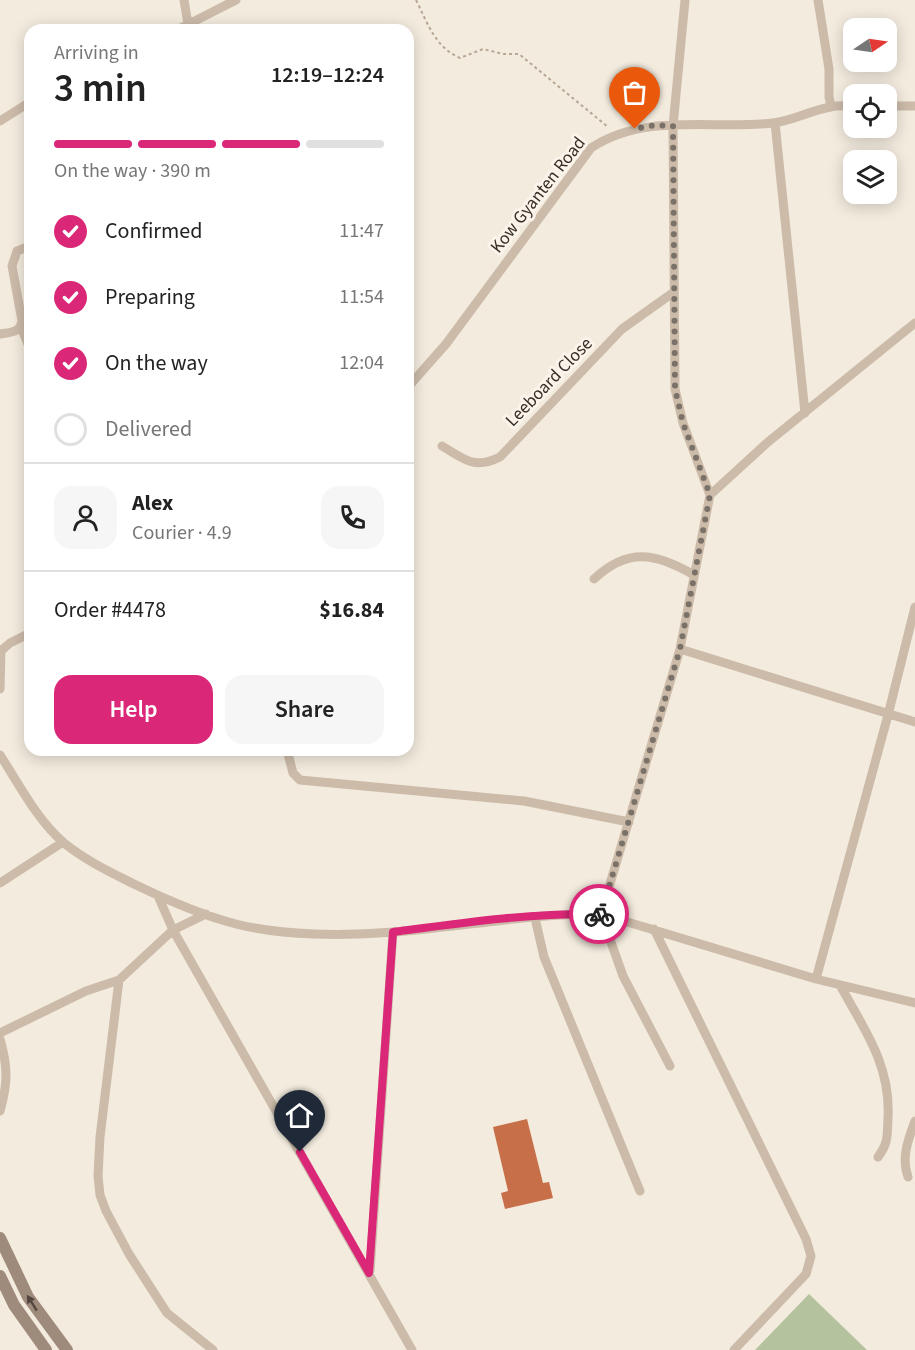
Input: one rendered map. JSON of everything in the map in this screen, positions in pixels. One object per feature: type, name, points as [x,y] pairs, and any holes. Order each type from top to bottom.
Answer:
[{"type":"main road","points":[[0,1238],[28,1297],[67,1350]]},
{"type":"main road","points":[[0,1276],[14,1305],[46,1350]]},
{"type":"street","points":[[184,0],[188,24],[236,0]]},
{"type":"street","points":[[670,1065],[623,976],[601,914],[680,649],[710,495],[678,407],[675,389],[673,126],[685,0]]},
{"type":"street","points":[[818,0],[829,69],[831,106]]},
{"type":"street","points":[[0,120],[24,106]]},
{"type":"street","name":"Kow Gyanten Road","points":[[414,380],[446,344],[591,148],[615,133],[655,125],[775,123],[831,106],[843,106]]},
{"type":"street","points":[[897,106],[915,106]]},
{"type":"street","points":[[775,123],[805,413]]},
{"type":"street","points":[[24,248],[17,251],[12,266],[24,335]]},
{"type":"street","name":"Leeboard Close","points":[[442,446],[472,464],[488,463],[500,457],[622,329],[674,292]]},
{"type":"street","points":[[710,495],[768,442],[862,363],[915,323]]},
{"type":"street","points":[[0,334],[16,332],[21,327]]},
{"type":"street","points":[[594,579],[609,565],[625,558],[641,556],[678,566],[694,575]]},
{"type":"street","points":[[816,979],[915,607]]},
{"type":"street","points":[[0,689],[1,650],[24,636]]},
{"type":"street","points":[[680,649],[915,722]]},
{"type":"street","points":[[0,755],[38,812],[63,842],[100,867],[158,896],[237,924],[308,933],[393,932],[601,914],[654,928],[816,979],[915,1004]]},
{"type":"street","points":[[289,756],[293,773],[300,780],[524,801],[629,822]]},
{"type":"street","points":[[0,883],[63,842]]},
{"type":"street","points":[[158,896],[173,930],[412,1350]]},
{"type":"street","points":[[0,1033],[86,991],[119,980],[173,930],[206,914]]},
{"type":"street","points":[[535,918],[544,957],[640,1191]]},
{"type":"street","points":[[654,928],[806,1239],[811,1256],[806,1274],[734,1350]]},
{"type":"street","points":[[369,1273],[393,932]]},
{"type":"street","points":[[119,980],[100,1137],[98,1176],[100,1195],[129,1254],[167,1313],[213,1350]]},
{"type":"street","points":[[840,985],[883,1067],[889,1096],[887,1145],[878,1157]]},
{"type":"street","points":[[0,1039],[5,1058],[7,1086],[0,1111]]},
{"type":"street","points":[[908,1177],[904,1164],[908,1139],[915,1121]]},
{"type":"path","points":[[416,0],[433,34],[447,52],[460,58],[483,48],[503,54],[519,54],[615,133]]},
{"type":"green space","points":[[809,1294],[867,1350],[755,1350]]},
{"type":"building","points":[[527,1119],[543,1183],[549,1182],[553,1198],[505,1209],[501,1193],[508,1191],[493,1127]]},
{"type":"way so far","points":[[599,914],[601,914],[680,649],[710,495],[683,423],[675,389],[673,126],[655,125],[635,129]]},
{"type":"route","points":[[300,1152],[369,1273],[393,932],[455,924],[599,914]]}]
